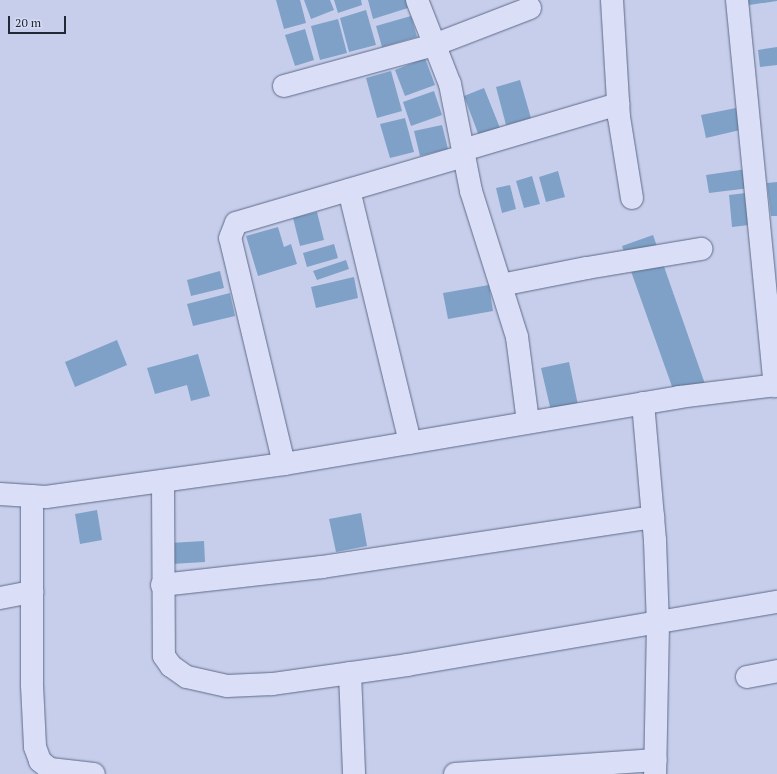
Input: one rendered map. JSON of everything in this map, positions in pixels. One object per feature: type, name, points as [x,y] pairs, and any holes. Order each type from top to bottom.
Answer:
[{"type":"street","points":[[417,0],[450,84],[472,191],[517,337],[528,422]]},
{"type":"street","points":[[612,0],[618,104],[632,198]]},
{"type":"street","points":[[0,494],[46,497],[163,481],[284,464],[643,403],[776,385],[769,250],[737,0]]},
{"type":"street","points":[[284,86],[434,45],[530,8]]},
{"type":"street","points":[[284,464],[230,238],[232,229],[236,223],[349,190],[618,104]]},
{"type":"street","points":[[349,190],[410,443]]},
{"type":"street","points":[[501,285],[587,268],[701,249]]},
{"type":"street","points":[[455,774],[655,767],[658,624],[653,517],[643,403]]},
{"type":"street","points":[[163,481],[162,585],[164,656],[171,666],[187,677],[227,686],[272,684],[350,673],[658,624],[777,602]]},
{"type":"street","points":[[32,496],[35,747],[40,761],[50,769],[61,772],[94,774]]},
{"type":"street","points":[[162,585],[322,566],[653,517]]},
{"type":"street","points":[[0,598],[32,592]]},
{"type":"street","points":[[747,677],[777,671]]},
{"type":"street","points":[[350,673],[354,774]]},
{"type":"building","points":[[276,0],[300,0],[306,23],[284,29]]},
{"type":"building","points":[[304,0],[330,0],[334,10],[311,19]]},
{"type":"building","points":[[334,0],[361,0],[362,5],[338,13]]},
{"type":"building","points":[[368,0],[406,0],[408,8],[373,19]]},
{"type":"building","points":[[748,0],[777,0],[777,1],[749,5]]},
{"type":"building","points":[[366,10],[376,45],[349,52],[340,18]]},
{"type":"building","points":[[411,16],[417,37],[382,47],[376,26]]},
{"type":"building","points":[[338,19],[347,53],[320,60],[311,26]]},
{"type":"building","points":[[305,29],[314,60],[295,66],[285,35]]},
{"type":"building","points":[[777,47],[777,65],[760,67],[758,50]]},
{"type":"building","points":[[425,58],[435,85],[405,96],[395,70]]},
{"type":"building","points":[[391,71],[402,111],[377,118],[366,78]]},
{"type":"building","points":[[520,80],[531,118],[506,125],[496,87]]},
{"type":"building","points":[[484,88],[500,128],[479,136],[464,96]]},
{"type":"building","points":[[434,91],[442,115],[411,126],[403,102]]},
{"type":"building","points":[[736,108],[740,130],[706,138],[701,115]]},
{"type":"building","points":[[405,118],[414,152],[390,158],[380,124]]},
{"type":"building","points":[[442,125],[448,149],[420,156],[414,131]]},
{"type":"building","points":[[747,169],[750,188],[709,193],[706,175]]},
{"type":"building","points":[[558,171],[565,197],[546,202],[539,177]]},
{"type":"building","points":[[532,176],[540,204],[524,208],[516,181]]},
{"type":"building","points":[[777,182],[777,216],[771,216],[767,183]]},
{"type":"building","points":[[510,185],[516,209],[502,213],[496,188]]},
{"type":"building","points":[[746,193],[749,225],[732,227],[729,195]]},
{"type":"building","points":[[317,212],[324,240],[300,246],[293,218]]},
{"type":"building","points":[[278,227],[284,247],[291,244],[297,264],[258,276],[246,236]]},
{"type":"building","points":[[653,235],[705,384],[675,395],[622,246]]},
{"type":"building","points":[[334,244],[338,258],[307,267],[303,253]]},
{"type":"building","points":[[346,260],[349,269],[317,280],[313,271]]},
{"type":"building","points":[[220,271],[224,288],[191,296],[187,280]]},
{"type":"building","points":[[354,277],[358,298],[316,308],[311,287]]},
{"type":"building","points":[[489,285],[493,311],[448,319],[443,293]]},
{"type":"building","points":[[230,293],[235,316],[193,326],[187,304]]},
{"type":"building","points":[[117,340],[127,365],[75,387],[65,362]]},
{"type":"building","points":[[198,354],[210,396],[191,401],[187,385],[155,394],[147,368]]},
{"type":"building","points":[[569,362],[578,405],[551,411],[541,368]]},
{"type":"building","points":[[97,510],[102,540],[80,544],[75,514]]},
{"type":"building","points":[[361,513],[367,546],[336,552],[329,519]]},
{"type":"building","points":[[204,541],[205,562],[171,564],[170,543]]}]
